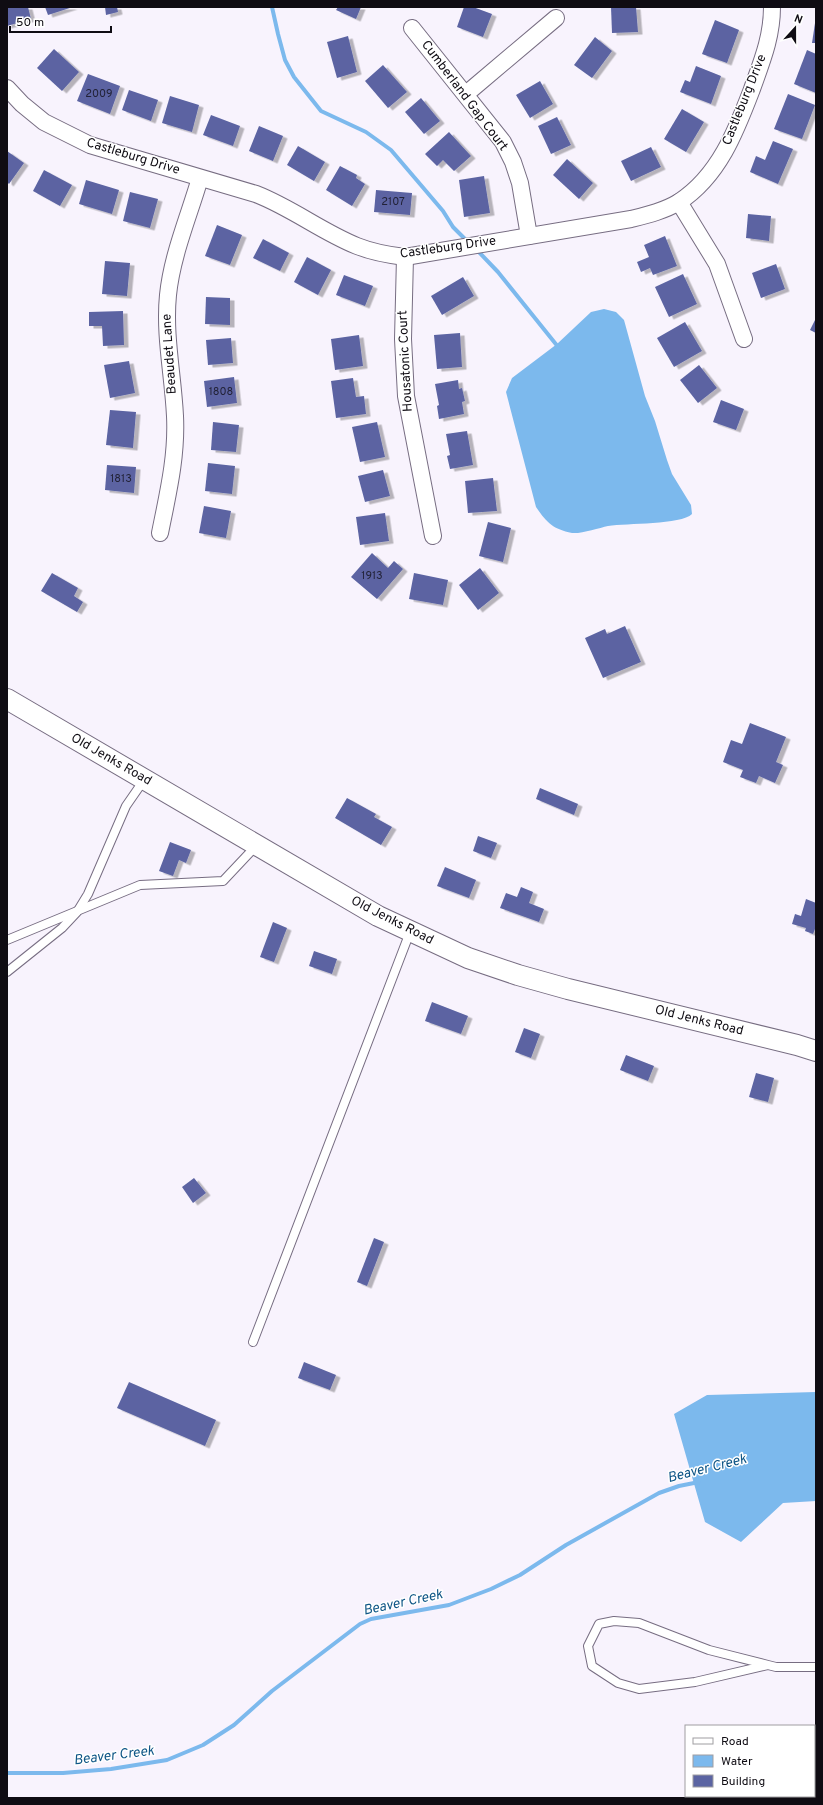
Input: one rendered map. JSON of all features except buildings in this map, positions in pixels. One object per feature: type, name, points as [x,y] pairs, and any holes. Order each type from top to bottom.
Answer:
[{"type":"street","name":"Castleburg Drive","points":[[7,88],[22,104],[44,122],[90,145],[256,194],[278,203],[357,246],[377,252],[405,257],[631,219],[657,212],[679,202],[700,185],[716,165],[737,127],[767,48],[772,28],[772,7]]},
{"type":"street","points":[[466,94],[556,18]]},
{"type":"street","name":"Cumberland Gap Court","points":[[412,28],[503,142],[520,183],[529,236]]},
{"type":"street","name":"Beaudet Lane","points":[[160,533],[173,474],[175,437],[166,318],[168,295],[175,258],[200,178]]},
{"type":"street","points":[[679,202],[717,264],[744,339]]},
{"type":"street","name":"Housatonic Court","points":[[405,257],[403,339],[406,396],[433,536]]},
{"type":"street","name":"Old Jenks Road","points":[[7,698],[256,846],[378,916],[468,958],[518,975],[568,989],[797,1045],[816,1051]]},
{"type":"lane","points":[[7,972],[62,928],[77,912],[88,894],[126,806],[145,779]]},
{"type":"lane","points":[[7,940],[140,885],[223,881],[256,846]]},
{"type":"lane","points":[[253,1342],[410,932]]},
{"type":"lane","points":[[768,1665],[694,1682],[639,1688],[618,1683],[592,1666],[588,1646],[599,1624],[614,1622],[639,1623],[709,1650],[776,1667],[816,1667]]},
{"type":"water","points":[[604,309],[616,312],[624,320],[645,396],[655,421],[667,460],[672,474],[691,505],[692,514],[686,518],[666,522],[608,526],[585,532],[572,533],[555,527],[536,507],[506,392],[512,378],[557,344],[591,312]]},
{"type":"water","points":[[816,1392],[816,1501],[783,1503],[741,1542],[705,1522],[674,1414],[707,1395]]},
{"type":"waterway","points":[[272,7],[285,60],[294,77],[321,111],[366,132],[391,150],[443,211],[453,227],[468,242]]},
{"type":"waterway","points":[[476,249],[498,272],[559,348]]},
{"type":"waterway","name":"Beaver Creek","points":[[7,1773],[63,1773],[111,1769],[167,1760],[203,1745],[234,1725],[272,1691],[360,1624],[371,1619],[449,1605],[491,1589],[520,1575],[566,1545],[659,1493],[679,1486],[699,1482]]}]
